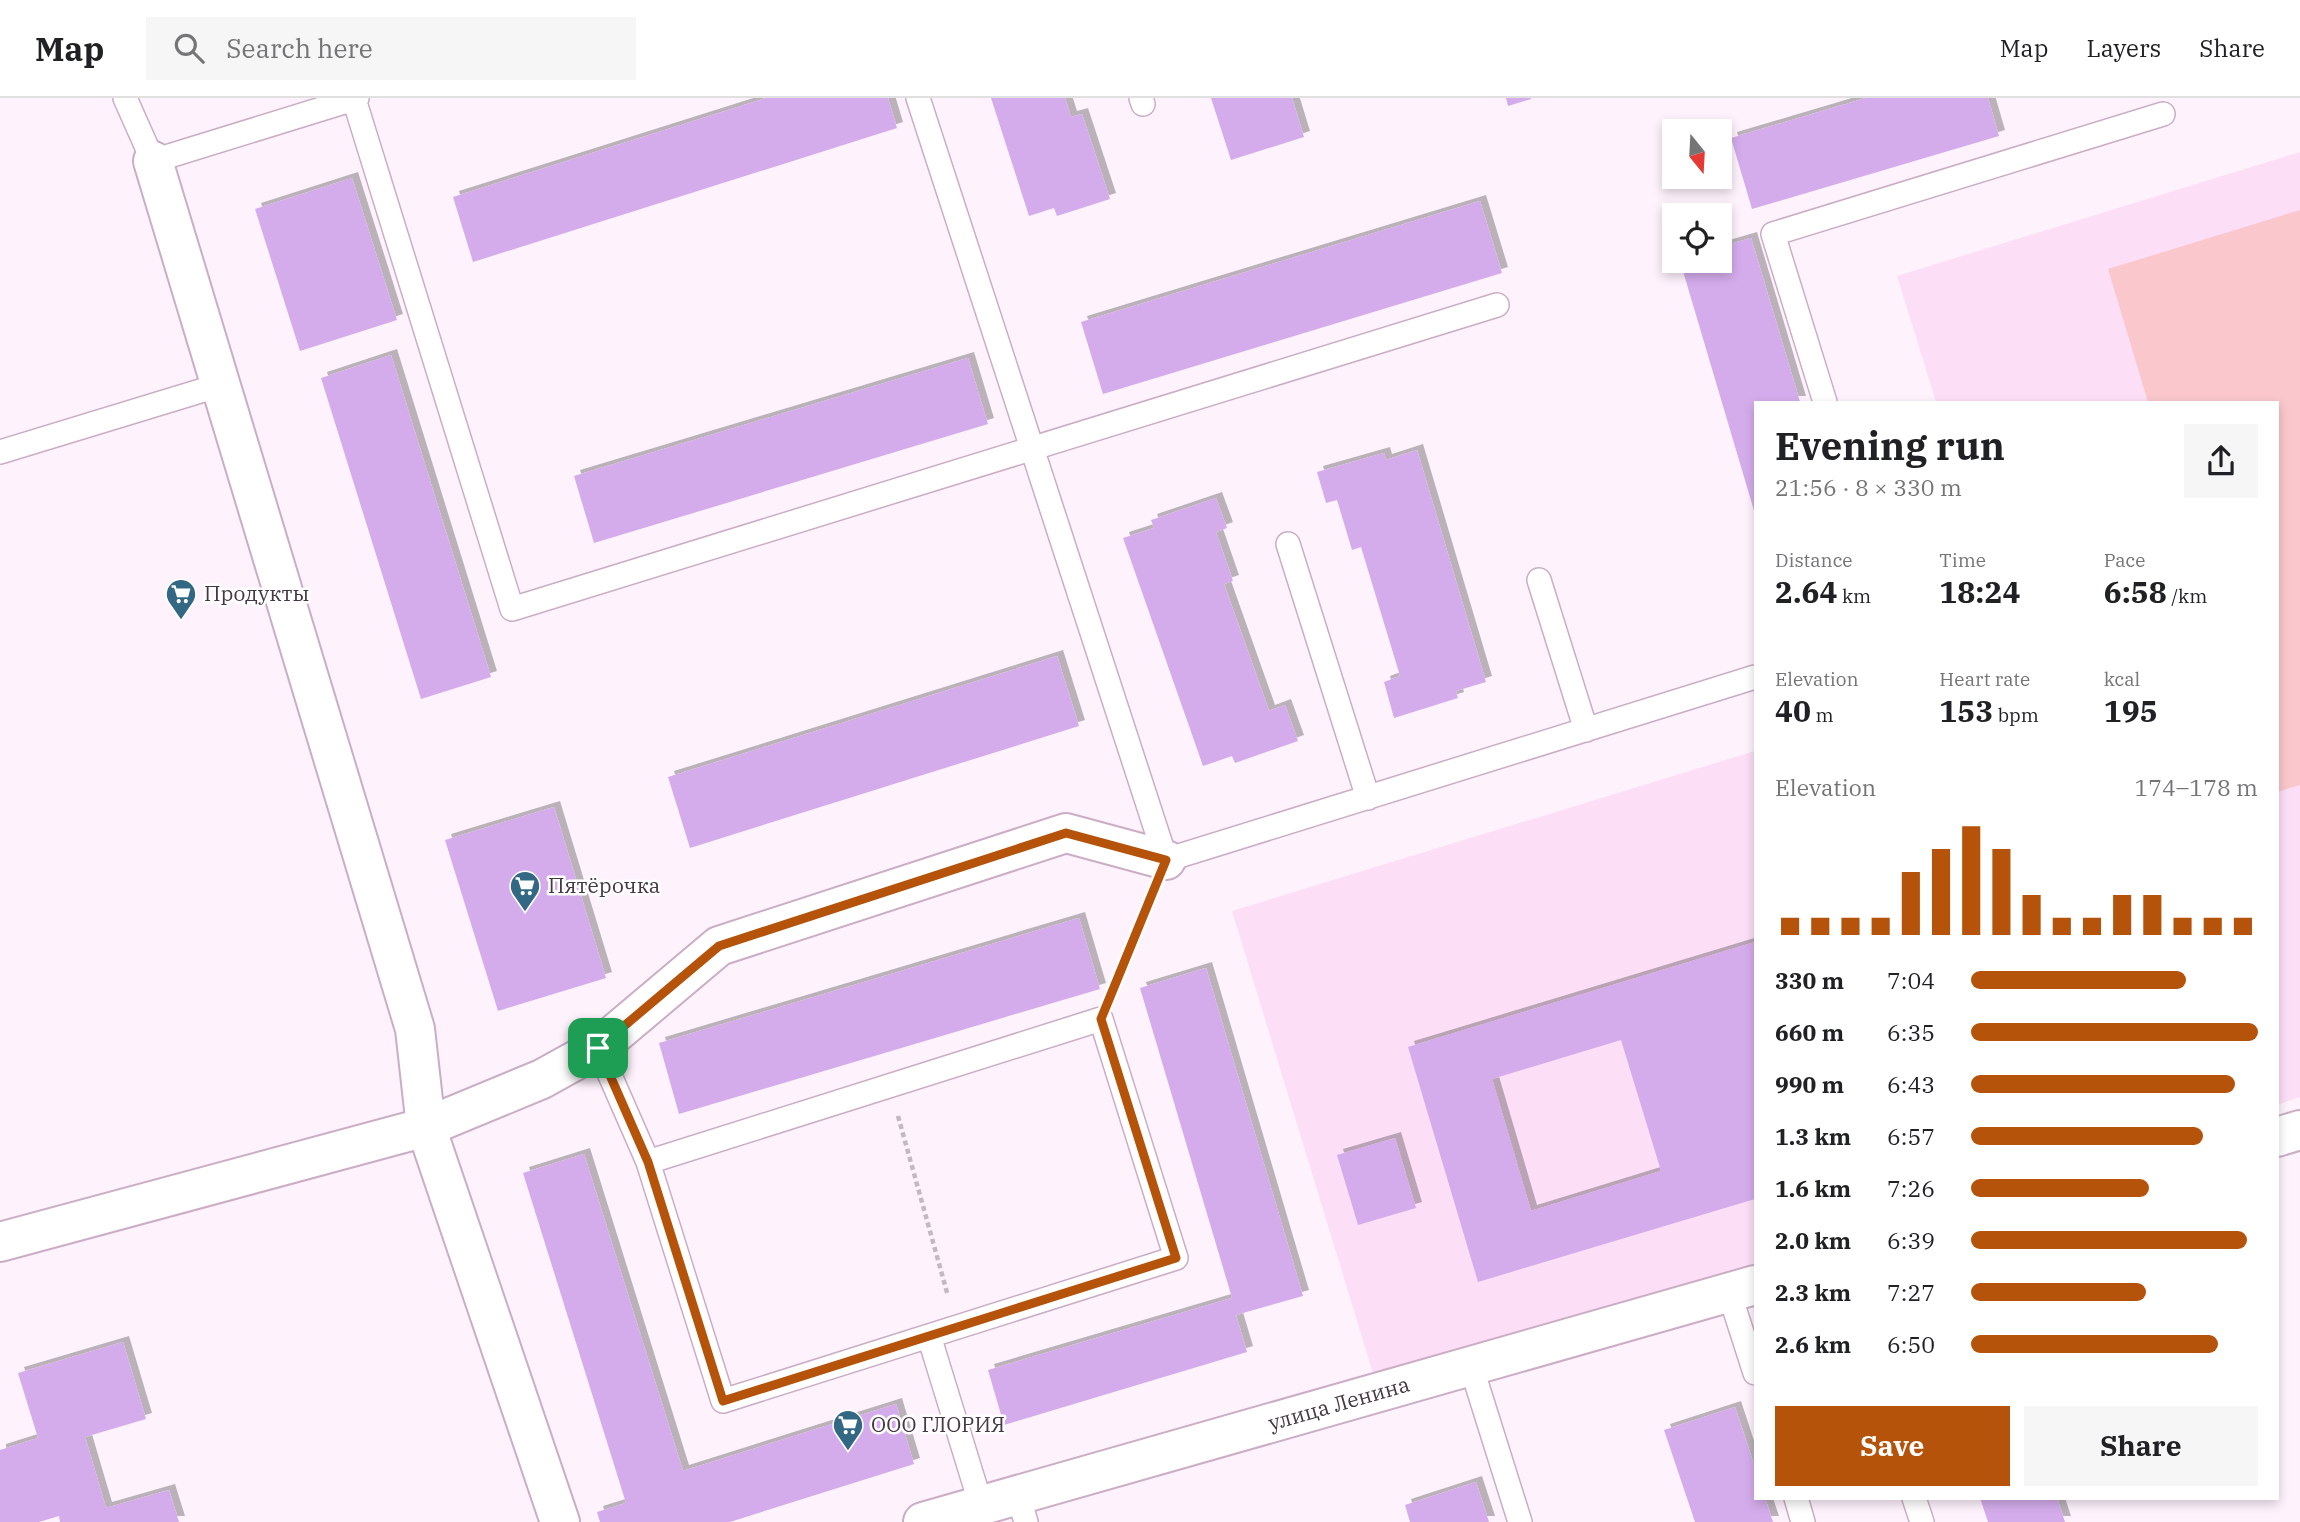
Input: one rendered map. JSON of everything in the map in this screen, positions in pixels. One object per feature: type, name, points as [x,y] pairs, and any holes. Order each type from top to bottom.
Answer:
[{"type":"street","points":[[153,161],[415,1029],[426,1127],[560,1522]]},
{"type":"street","points":[[0,1242],[426,1127],[542,1079],[598,1048],[719,946],[1066,833],[1166,860]]},
{"type":"street","points":[[2279,1136],[2300,1130]]},
{"type":"street","name":"улица Ленина","points":[[923,1522],[981,1506],[1022,1508],[1471,1366],[1742,1289]]},
{"type":"lane","points":[[125,98],[153,161],[356,98],[512,609],[1497,305]]},
{"type":"lane","points":[[918,98],[1166,860],[1754,677]]},
{"type":"lane","points":[[1825,401],[1773,234],[2162,114]]},
{"type":"lane","points":[[0,452],[220,385]]},
{"type":"lane","points":[[1289,544],[1368,798]]},
{"type":"lane","points":[[1539,580],[1586,730]]},
{"type":"lane","points":[[598,1048],[648,1162],[723,1401],[1176,1258],[1101,1019],[648,1162]]},
{"type":"lane","points":[[1742,1289],[1754,1367]]},
{"type":"lane","points":[[929,1336],[981,1506]]},
{"type":"lane","points":[[1471,1366],[1520,1522]]},
{"type":"lane","points":[[1797,1500],[1803,1522]]},
{"type":"lane","points":[[1915,1500],[1922,1522]]},
{"type":"path","points":[[1101,1019],[1166,860]]},
{"type":"path","points":[[889,1086],[957,1328]]},
{"type":"shaded area","points":[[2300,152],[2300,1097],[2279,1104],[2279,401],[1936,401],[1897,276]]},
{"type":"shaded area","points":[[2300,210],[2300,785],[2279,791],[2279,401],[2148,401],[2108,269]]},
{"type":"shaded area","points":[[1754,751],[1754,1264],[1375,1380],[1232,911]]},
{"type":"building","points":[[766,98],[888,98],[897,128],[473,262],[453,197]]},
{"type":"building","points":[[991,98],[1065,98],[1071,117],[1082,114],[1110,199],[1057,216],[1054,208],[1029,216]]},
{"type":"building","points":[[1211,98],[1292,98],[1304,137],[1231,160]]},
{"type":"building","points":[[1506,98],[1531,98],[1531,99],[1508,106]]},
{"type":"building","points":[[1866,98],[1988,98],[1999,136],[1752,209],[1732,138]]},
{"type":"building","points":[[352,178],[397,320],[300,351],[255,209]]},
{"type":"building","points":[[1480,201],[1502,273],[1103,394],[1081,322]]},
{"type":"building","points":[[1751,238],[1800,401],[1754,401],[1754,511],[1684,273],[1732,273],[1732,244]]},
{"type":"building","points":[[391,355],[491,677],[421,699],[321,378]]},
{"type":"building","points":[[968,358],[988,424],[594,543],[574,476]]},
{"type":"building","points":[[1417,450],[1486,682],[1456,691],[1458,698],[1394,718],[1384,682],[1400,676],[1361,547],[1352,550],[1337,500],[1326,503],[1317,472],[1384,453],[1386,460]]},
{"type":"building","points":[[1216,498],[1227,528],[1216,532],[1233,581],[1224,584],[1269,711],[1285,705],[1298,741],[1235,763],[1232,756],[1203,766],[1123,538],[1154,528],[1151,520]]},
{"type":"building","points":[[1057,656],[1079,726],[690,848],[668,777]]},
{"type":"building","points":[[554,807],[606,978],[498,1011],[445,840]]},
{"type":"building","points":[[1079,918],[1100,989],[679,1114],[659,1043]]},
{"type":"building","points":[[1754,942],[1754,1199],[1478,1282],[1408,1047]],"holes":[[[1621,1040],[1661,1171],[1531,1211],[1492,1079]]]},
{"type":"building","points":[[1206,968],[1303,1296],[1236,1315],[1247,1352],[1004,1425],[988,1370],[1232,1298],[1140,988]]},
{"type":"building","points":[[1395,1138],[1416,1208],[1358,1225],[1337,1155]]},
{"type":"building","points":[[584,1154],[683,1471],[896,1404],[914,1464],[730,1522],[600,1522],[597,1512],[626,1503],[523,1173]]},
{"type":"building","points":[[123,1342],[146,1419],[85,1437],[106,1508],[169,1490],[179,1522],[60,1522],[59,1516],[39,1522],[0,1522],[0,1450],[38,1438],[18,1373]]},
{"type":"building","points":[[1735,1407],[1754,1465],[1754,1500],[1766,1500],[1773,1522],[1695,1522],[1664,1430]]},
{"type":"building","points":[[1476,1482],[1489,1522],[1410,1522],[1405,1505]]},
{"type":"building","points":[[1981,1500],[2058,1500],[2065,1522],[1988,1522]]},
{"type":"place","name":"Продукты","points":[[181,621]]},
{"type":"place","name":"Пятёрочка","points":[[525,913]]},
{"type":"place","name":"ООО ГЛОРИЯ","points":[[848,1452]]},
{"type":"route","points":[[1066,833],[1166,860],[1101,1019],[1176,1258],[723,1401],[648,1162],[598,1048],[719,946],[1066,833]]}]
